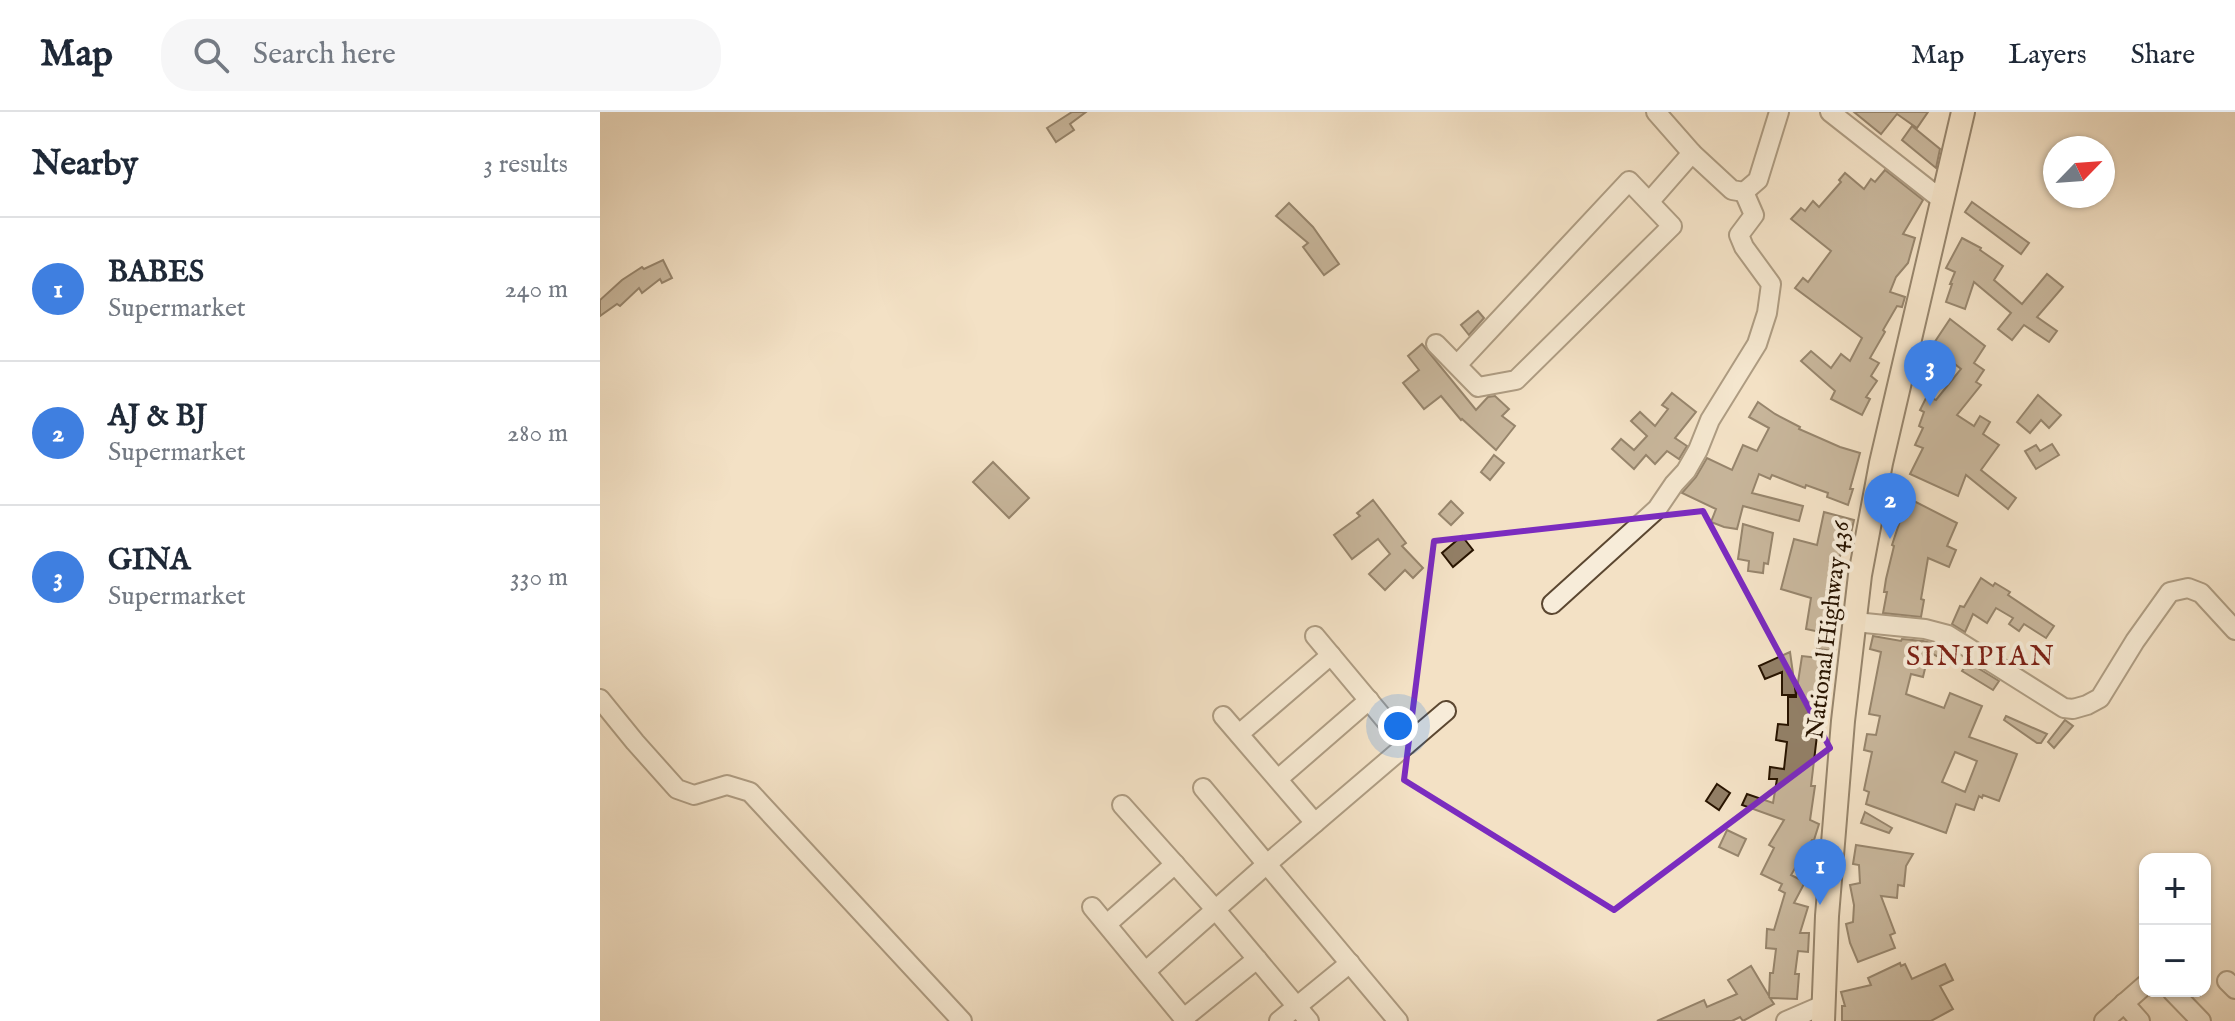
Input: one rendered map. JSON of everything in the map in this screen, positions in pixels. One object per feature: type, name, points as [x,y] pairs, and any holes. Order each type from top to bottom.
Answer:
[{"type":"main road","name":"National Highway 436","points":[[1823,1013],[1841,735],[1860,575],[1869,519],[1963,112]]},
{"type":"street","points":[[1656,112],[1692,153],[1732,190],[1744,192]]},
{"type":"street","points":[[1744,192],[1758,180],[1779,112]]},
{"type":"street","points":[[1830,112],[1942,200]]},
{"type":"street","points":[[1650,201],[1692,153]]},
{"type":"street","points":[[1436,344],[1478,387],[1516,380],[1672,226],[1629,181],[1457,365]]},
{"type":"street","points":[[1552,604],[1657,509],[1686,471],[1710,420],[1757,344],[1767,313],[1771,284],[1739,235],[1754,215],[1744,192]]},
{"type":"street","points":[[1855,622],[1925,629],[1948,635],[2064,708],[2073,709],[2100,698],[2170,592],[2188,588],[2201,593],[2235,630]]},
{"type":"street","points":[[1315,636],[1406,745]]},
{"type":"street","points":[[1239,734],[1331,655]]},
{"type":"street","points":[[600,699],[677,789],[694,795],[727,785],[750,792],[962,1021]]},
{"type":"street","points":[[1278,779],[1369,700]]},
{"type":"street","points":[[1146,971],[1446,711]]},
{"type":"street","points":[[1223,716],[1315,823]]},
{"type":"street","points":[[1203,788],[1398,1021]]},
{"type":"street","points":[[1122,805],[1303,1014]]},
{"type":"street","points":[[1107,924],[1175,864]]},
{"type":"street","points":[[1092,907],[1185,1020],[1257,959]]},
{"type":"street","points":[[1279,1021],[1303,1014],[1350,963]]},
{"type":"street","points":[[2104,1021],[2139,990]]},
{"type":"street","points":[[2178,997],[2201,1021]]},
{"type":"street","points":[[2124,1003],[2140,1021]]},
{"type":"street","points":[[1786,1021],[1823,1013]]},
{"type":"highlighted area","points":[[1703,511],[1830,748],[1614,910],[1404,780],[1434,541]]},
{"type":"building","points":[[1072,112],[1086,112],[1070,124],[1074,130],[1056,142],[1047,128]]},
{"type":"building","points":[[1854,112],[1928,112],[1917,128],[1897,114],[1881,134]]},
{"type":"building","points":[[1912,126],[1940,149],[1936,168],[1902,140]]},
{"type":"building","points":[[1885,170],[1923,200],[1903,234],[1915,238],[1908,263],[1896,277],[1890,292],[1905,297],[1902,307],[1897,306],[1883,330],[1885,332],[1870,358],[1879,363],[1871,376],[1877,381],[1866,397],[1870,399],[1862,415],[1831,399],[1835,391],[1801,361],[1811,351],[1831,368],[1841,354],[1850,361],[1862,338],[1795,288],[1803,278],[1808,282],[1831,251],[1791,219],[1801,208],[1805,211],[1813,201],[1819,207],[1845,173],[1864,189],[1871,179],[1875,182]]},
{"type":"building","points":[[1972,202],[2029,243],[2021,254],[1965,212]]},
{"type":"building","points":[[1289,203],[1313,227],[1339,264],[1324,275],[1303,247],[1308,243],[1276,216]]},
{"type":"building","points":[[1962,238],[1981,248],[2003,266],[1994,280],[2022,304],[2047,274],[2063,287],[2037,317],[2057,331],[2049,342],[2024,325],[2012,340],[1998,329],[2011,313],[1974,282],[1965,309],[1946,302],[1955,272],[1946,268]]},
{"type":"building","points":[[663,260],[672,278],[662,283],[660,279],[642,293],[639,288],[620,306],[617,304],[600,316],[600,300],[622,280],[642,267],[644,269]]},
{"type":"building","points":[[1478,311],[1484,318],[1469,335],[1461,325]]},
{"type":"building","points":[[1950,319],[1985,346],[1974,363],[1984,370],[1976,382],[1981,385],[1957,415],[1974,426],[1980,416],[1990,422],[1983,434],[1999,445],[1981,470],[2016,498],[2008,509],[1966,475],[1958,496],[1910,474],[1923,448],[1915,445],[1923,428],[1919,426],[1924,412],[1920,410],[1927,396],[1936,400],[1961,369],[1932,346]]},
{"type":"building","points":[[1422,344],[1476,410],[1488,397],[1495,396],[1509,409],[1502,416],[1515,426],[1496,450],[1461,420],[1441,396],[1424,409],[1403,383],[1419,370],[1408,356]]},
{"type":"building","points":[[1672,393],[1696,412],[1675,438],[1687,446],[1679,459],[1667,451],[1655,464],[1646,455],[1634,469],[1612,449],[1621,439],[1634,450],[1647,436],[1631,421],[1640,412],[1655,426],[1668,409],[1662,405]]},
{"type":"building","points":[[2038,395],[2061,415],[2049,428],[2041,420],[2030,433],[2017,422]]},
{"type":"building","points":[[1758,402],[1799,429],[1860,453],[1848,505],[1806,485],[1805,488],[1772,475],[1770,479],[1759,474],[1752,493],[1803,506],[1799,521],[1743,506],[1737,529],[1711,522],[1716,509],[1682,493],[1707,458],[1732,470],[1743,445],[1757,451],[1769,428],[1749,417]]},
{"type":"building","points":[[2052,444],[2059,455],[2036,469],[2025,451],[2036,445],[2040,451]]},
{"type":"building","points":[[1494,455],[1504,463],[1490,480],[1481,472]]},
{"type":"building","points":[[993,462],[1029,498],[1009,518],[973,482]]},
{"type":"building","points":[[1904,496],[1957,523],[1947,546],[1956,550],[1949,567],[1928,558],[1921,617],[1883,613],[1892,545],[1904,509],[1899,507]]},
{"type":"building","points":[[1373,500],[1406,543],[1402,546],[1423,568],[1413,578],[1405,570],[1385,590],[1369,574],[1390,554],[1378,539],[1352,559],[1334,535],[1360,516],[1357,513]]},
{"type":"building","points":[[1451,501],[1463,513],[1451,525],[1439,514]]},
{"type":"building","points":[[1824,512],[1854,520],[1849,542],[1843,541],[1834,587],[1842,588],[1835,651],[1817,649],[1820,632],[1806,629],[1811,598],[1781,589],[1794,539],[1817,545]]},
{"type":"building","points":[[1743,524],[1773,533],[1768,564],[1764,563],[1763,573],[1748,571],[1749,561],[1738,559]]},
{"type":"building","points":[[1462,536],[1473,550],[1453,567],[1442,553]]},
{"type":"building","points":[[1981,578],[2010,592],[2008,595],[2054,626],[2046,638],[2024,624],[2019,631],[2009,624],[2013,618],[1996,608],[1987,623],[1973,614],[1965,632],[1952,624],[1960,606],[1964,607]]},
{"type":"building","points":[[1873,636],[1923,641],[1955,653],[1950,663],[1929,652],[1923,677],[1911,674],[1906,694],[1944,708],[1950,693],[1982,706],[1969,737],[2017,754],[1999,801],[1979,796],[1974,810],[1956,804],[1946,833],[1866,804],[1869,792],[1864,790],[1872,752],[1864,750],[1867,734],[1876,735],[1880,716],[1869,714],[1881,652],[1870,649]],"holes":[[[1955,752],[1977,761],[1965,792],[1942,782]]]},
{"type":"building","points":[[1790,652],[1796,695],[1782,695],[1782,672],[1765,679],[1759,666]]},
{"type":"building","points":[[1802,656],[1819,658],[1817,678],[1821,678],[1822,714],[1811,786],[1815,786],[1810,820],[1819,824],[1814,840],[1791,875],[1805,882],[1794,903],[1808,907],[1800,933],[1809,933],[1808,952],[1798,951],[1795,974],[1799,974],[1797,999],[1770,998],[1774,1004],[1743,1021],[1740,1017],[1732,1021],[1657,1021],[1704,1000],[1707,1007],[1737,994],[1728,980],[1751,966],[1769,996],[1776,949],[1766,948],[1767,929],[1774,930],[1785,893],[1779,890],[1782,884],[1761,874],[1774,848],[1769,845],[1784,820],[1742,805],[1747,794],[1773,803],[1777,779],[1769,779],[1770,767],[1784,769],[1787,742],[1776,740],[1778,724],[1788,725],[1788,697],[1796,697]]},
{"type":"building","points":[[1968,662],[1999,681],[1993,690],[1962,671]]},
{"type":"building","points":[[2006,716],[2047,734],[2041,743],[2037,743],[2004,720]]},
{"type":"building","points":[[2065,720],[2073,726],[2054,748],[2048,742]]},
{"type":"building","points":[[1717,784],[1730,793],[1719,810],[1706,801]]},
{"type":"building","points":[[1865,812],[1892,828],[1889,833],[1861,823]]},
{"type":"building","points":[[1727,830],[1746,839],[1738,856],[1719,847]]},
{"type":"building","points":[[1856,845],[1913,854],[1906,866],[1904,886],[1898,885],[1897,898],[1881,896],[1895,933],[1890,935],[1895,948],[1858,962],[1846,924],[1853,922],[1850,885],[1860,883],[1859,865],[1853,864]]},
{"type":"building","points":[[1900,963],[1901,966],[1905,964],[1912,979],[1945,964],[1953,980],[1940,986],[1953,1009],[1931,1021],[1842,1021],[1842,1006],[1845,1006],[1841,992],[1871,985],[1868,978]]},
{"type":"place","name":"GINA","points":[[1930,406]]},
{"type":"place","name":"AJ & BJ","points":[[1890,539]]},
{"type":"place","name":"BABES","points":[[1820,905]]},
{"type":"district","name":"SINIPIAN","points":[[1981,657]]}]
